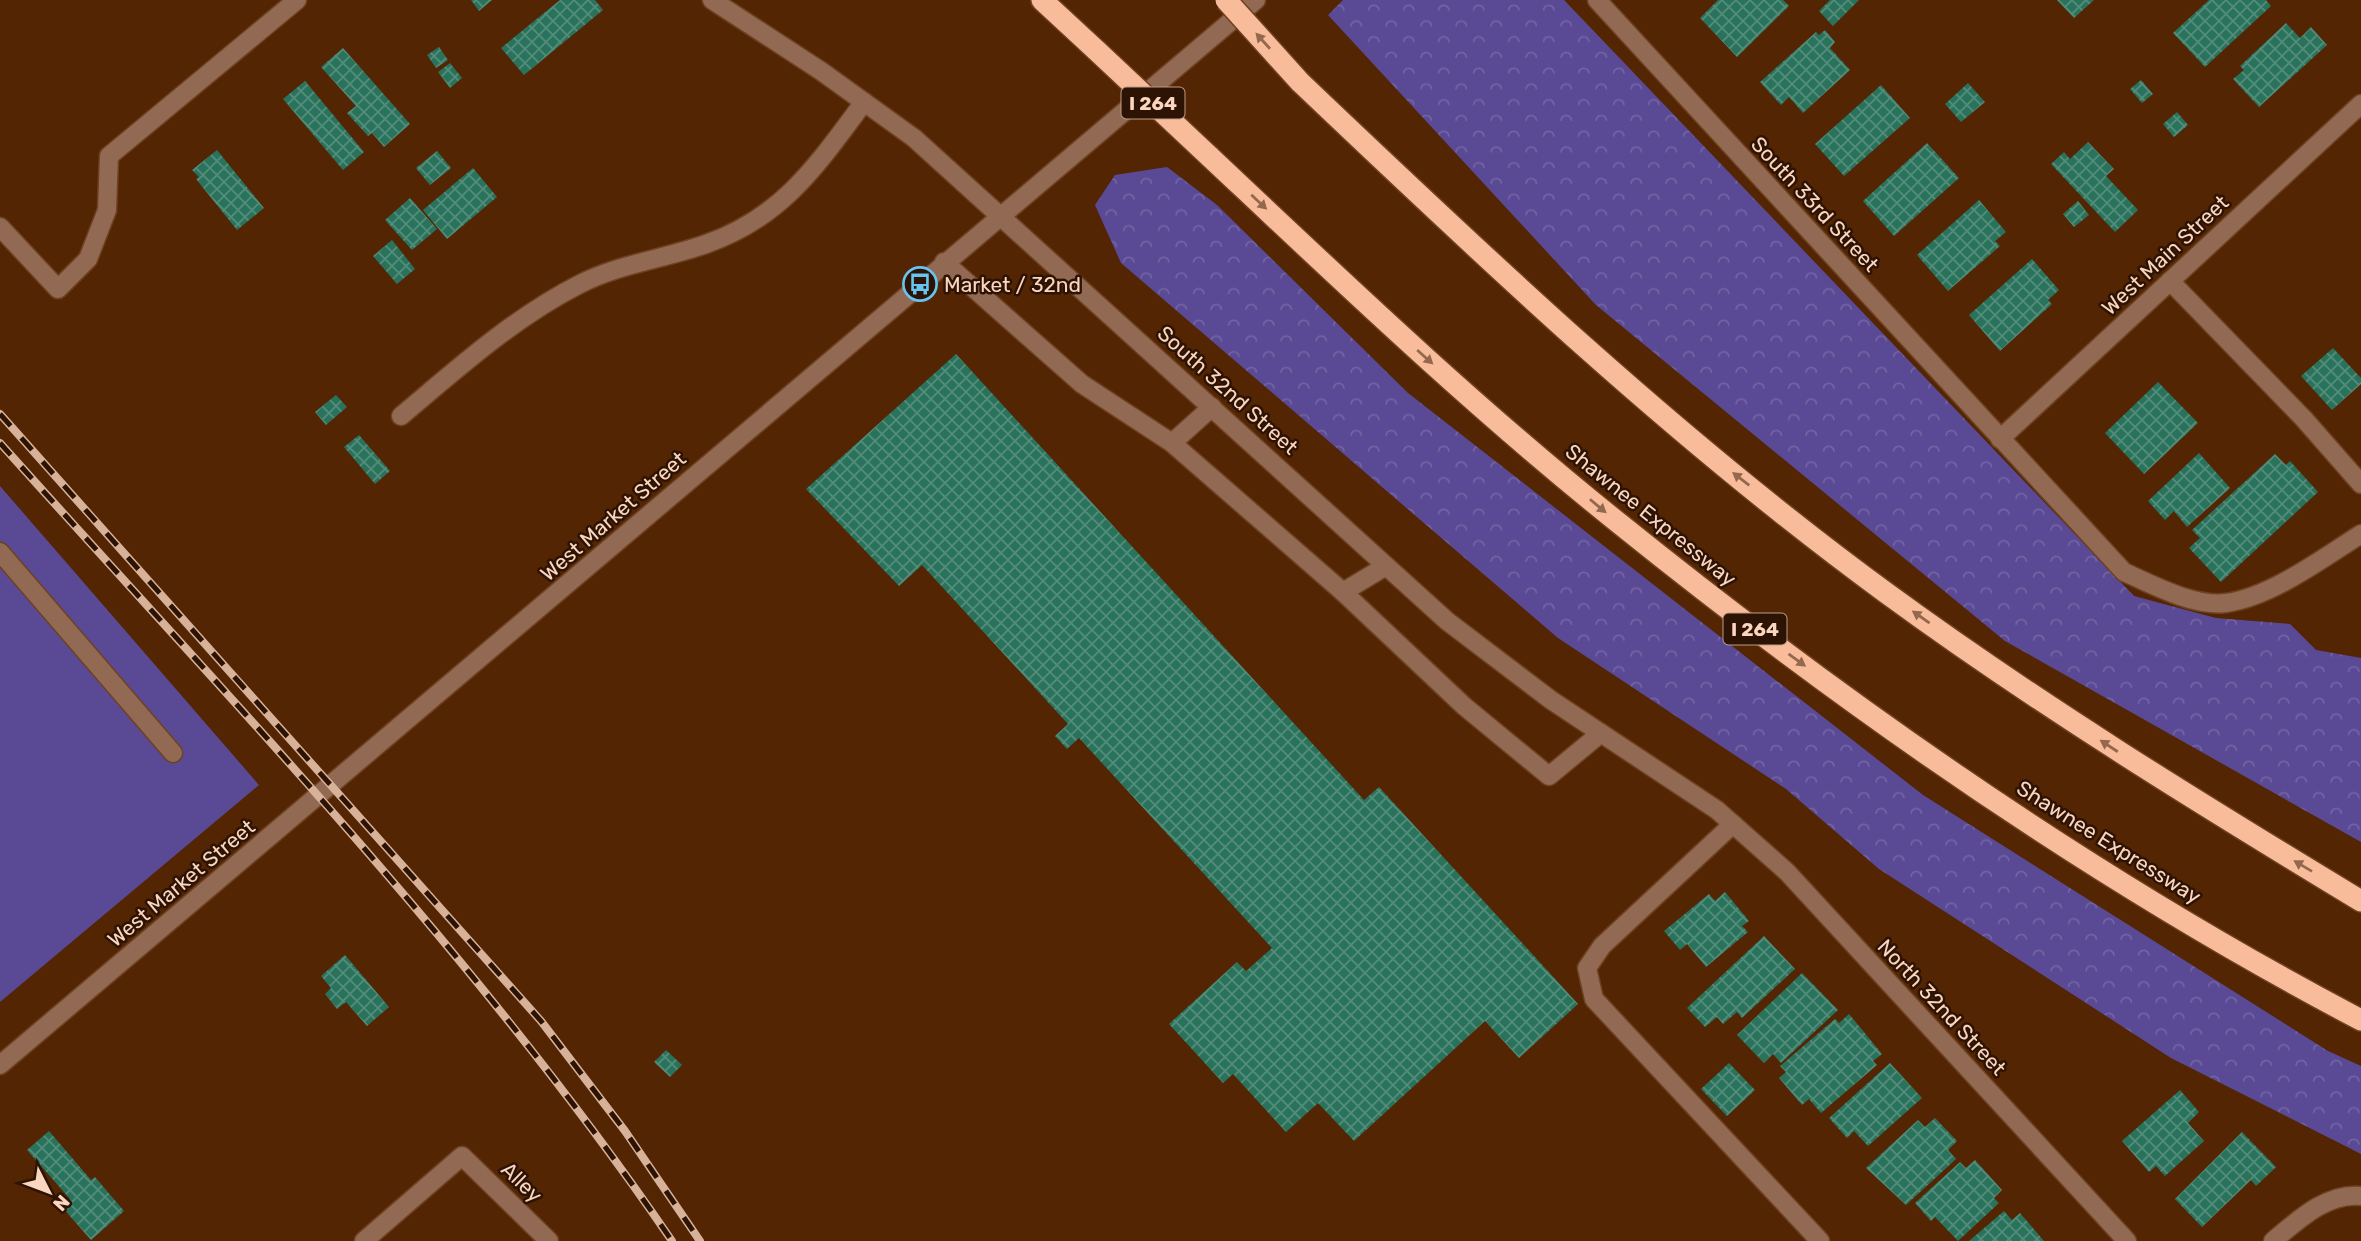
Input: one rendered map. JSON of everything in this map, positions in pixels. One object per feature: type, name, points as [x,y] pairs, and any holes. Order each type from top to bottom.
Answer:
[{"type":"highway","points":[[1042,0],[1096,50]]},
{"type":"highway","name":"Shawnee Expressway","points":[[1053,0],[1096,50],[1471,399],[1618,523],[1780,648],[1944,766],[2098,867],[2361,1020]]},
{"type":"highway","points":[[1226,0],[1300,82],[1463,237],[1707,452],[1874,584],[2078,726],[2361,901]]},
{"type":"street","points":[[0,227],[58,289],[88,259],[107,210],[109,156],[297,0]]},
{"type":"street","name":"South 32nd Street","points":[[712,0],[914,138],[1447,621],[1551,700],[1717,810]]},
{"type":"street","name":"West Market Street","points":[[0,1065],[1255,0]]},
{"type":"street","name":"South 33rd Street","points":[[1597,0],[2124,572],[2177,596],[2225,603],[2258,594],[2361,534]]},
{"type":"street","points":[[401,416],[472,356],[543,303],[583,282],[703,245],[743,230],[760,219],[792,193],[864,102]]},
{"type":"street","name":"West Main Street","points":[[2000,439],[2361,104]]},
{"type":"street","points":[[944,262],[1082,384],[1172,443],[1343,592],[1464,706],[1549,776],[1601,733]]},
{"type":"street","points":[[2171,281],[2304,419],[2361,484]]},
{"type":"street","points":[[1172,443],[1212,407]]},
{"type":"street","points":[[0,552],[173,753]]},
{"type":"street","points":[[1343,592],[1386,566]]},
{"type":"street","name":"North 32nd Street","points":[[1717,810],[1787,872],[2127,1241]]},
{"type":"street","points":[[1733,824],[1602,946],[1587,968],[1594,999],[1820,1241]]},
{"type":"street","name":"Alley","points":[[364,1241],[462,1156],[549,1241]]},
{"type":"street","points":[[2273,1241],[2313,1208],[2353,1195],[2361,1196]]},
{"type":"green space","points":[[1343,0],[1564,0],[2134,596],[2216,618],[2290,624],[2316,650],[2361,658],[2361,842],[2005,641],[1596,305],[1328,15]]},
{"type":"green space","points":[[1167,167],[1217,205],[1408,393],[1923,795],[2328,1051],[2361,1066],[2361,1154],[2171,1058],[1879,869],[1786,789],[1558,638],[1121,263],[1095,205],[1115,175]]},
{"type":"green space","points":[[0,486],[259,785],[0,1002]]},
{"type":"building","points":[[471,0],[492,0],[479,11]]},
{"type":"building","points":[[560,0],[595,0],[603,10],[524,75],[501,48]]},
{"type":"building","points":[[1718,0],[1783,0],[1789,6],[1737,57],[1700,18]]},
{"type":"building","points":[[1830,0],[1859,0],[1833,26],[1819,11]]},
{"type":"building","points":[[2057,0],[2094,0],[2074,18]]},
{"type":"building","points":[[2209,0],[2266,0],[2271,6],[2205,67],[2173,33]]},
{"type":"building","points":[[2286,23],[2300,38],[2311,27],[2327,45],[2259,107],[2233,79],[2244,70],[2240,66]]},
{"type":"building","points":[[1825,30],[1835,42],[1830,48],[1850,70],[1803,113],[1789,97],[1781,105],[1760,82],[1816,32],[1819,35]]},
{"type":"building","points":[[439,47],[448,60],[436,68],[427,55]]},
{"type":"building","points":[[343,48],[410,124],[384,147],[372,133],[368,136],[347,113],[356,106],[321,67]]},
{"type":"building","points":[[450,63],[462,78],[450,88],[438,72]]},
{"type":"building","points":[[2141,80],[2153,94],[2142,103],[2130,89]]},
{"type":"building","points":[[305,81],[364,152],[343,170],[283,99]]},
{"type":"building","points":[[1968,83],[1985,102],[1961,122],[1945,104]]},
{"type":"building","points":[[1881,85],[1910,118],[1844,176],[1815,144]]},
{"type":"building","points":[[2177,112],[2188,125],[2174,137],[2163,124]]},
{"type":"building","points":[[2088,142],[2114,169],[2106,176],[2138,210],[2115,232],[2051,164],[2064,152],[2070,159]]},
{"type":"building","points":[[1927,143],[1959,178],[1894,236],[1863,201]]},
{"type":"building","points":[[217,150],[264,208],[237,230],[196,179],[199,177],[192,170]]},
{"type":"building","points":[[437,151],[451,168],[430,185],[416,168]]},
{"type":"building","points":[[473,168],[497,197],[447,239],[423,210]]},
{"type":"building","points":[[410,198],[437,229],[412,250],[385,220]]},
{"type":"building","points":[[1979,200],[2006,232],[1995,241],[2000,246],[1948,291],[1917,255]]},
{"type":"building","points":[[2078,201],[2089,215],[2074,227],[2063,214]]},
{"type":"building","points":[[392,240],[415,269],[397,284],[373,256]]},
{"type":"building","points":[[2032,259],[2059,290],[2048,300],[2052,304],[2000,351],[1969,315]]},
{"type":"building","points":[[2333,348],[2361,378],[2361,384],[2332,410],[2301,376]]},
{"type":"building","points":[[956,354],[1364,800],[1379,787],[1578,1004],[1519,1058],[1485,1021],[1354,1141],[1318,1103],[1286,1132],[1233,1074],[1223,1083],[1169,1024],[1237,962],[1246,971],[1272,948],[1079,738],[1067,749],[1055,736],[1068,724],[922,565],[899,586],[806,489]]},
{"type":"building","points":[[2158,382],[2198,423],[2144,474],[2105,433]]},
{"type":"building","points":[[336,395],[347,407],[326,425],[315,412]]},
{"type":"building","points":[[359,435],[390,471],[375,484],[344,447]]},
{"type":"building","points":[[2199,453],[2230,488],[2187,527],[2174,511],[2165,520],[2148,501]]},
{"type":"building","points":[[2275,454],[2286,465],[2290,461],[2318,492],[2221,582],[2189,548],[2200,538],[2192,530]]},
{"type":"building","points":[[1725,892],[1749,921],[1742,926],[1748,932],[1706,967],[1687,944],[1680,950],[1664,931],[1709,894],[1715,901]]},
{"type":"building","points":[[1764,936],[1795,969],[1742,1018],[1737,1012],[1723,1024],[1717,1017],[1705,1027],[1687,1008]]},
{"type":"building","points":[[345,955],[389,1007],[367,1026],[346,1002],[337,1009],[325,994],[331,988],[321,976]]},
{"type":"building","points":[[1802,973],[1838,1010],[1781,1063],[1773,1054],[1764,1063],[1737,1035]]},
{"type":"building","points":[[1849,1014],[1882,1054],[1873,1061],[1877,1065],[1821,1113],[1809,1099],[1802,1105],[1779,1078],[1786,1072],[1780,1066],[1835,1019],[1839,1023]]},
{"type":"building","points":[[666,1050],[682,1065],[670,1077],[654,1062]]},
{"type":"building","points":[[1729,1063],[1755,1090],[1727,1116],[1701,1089]]},
{"type":"building","points":[[1890,1063],[1922,1098],[1868,1146],[1854,1131],[1847,1138],[1829,1118]]},
{"type":"building","points":[[2180,1090],[2199,1112],[2188,1123],[2204,1141],[2165,1176],[2156,1166],[2149,1172],[2122,1141]]},
{"type":"building","points":[[1935,1118],[1957,1141],[1948,1150],[1956,1159],[1906,1205],[1866,1168],[1918,1120],[1925,1127]]},
{"type":"building","points":[[49,1131],[91,1180],[95,1177],[124,1211],[91,1240],[62,1207],[70,1199],[27,1150]]},
{"type":"building","points":[[2242,1132],[2276,1167],[2256,1186],[2251,1180],[2202,1227],[2175,1199]]},
{"type":"building","points":[[1975,1160],[2002,1190],[1994,1198],[1999,1203],[1958,1241],[1935,1217],[1931,1221],[1915,1203],[1960,1162],[1966,1168]]},
{"type":"building","points":[[2004,1211],[2012,1220],[2020,1213],[2044,1241],[1969,1241]]},
{"type":"railway","points":[[0,414],[541,1021],[625,1131],[700,1241]]},
{"type":"railway","points":[[0,443],[263,733],[434,930],[517,1031],[672,1241]]},
{"type":"place","name":"Market / 32nd","points":[[920,284]]}]
